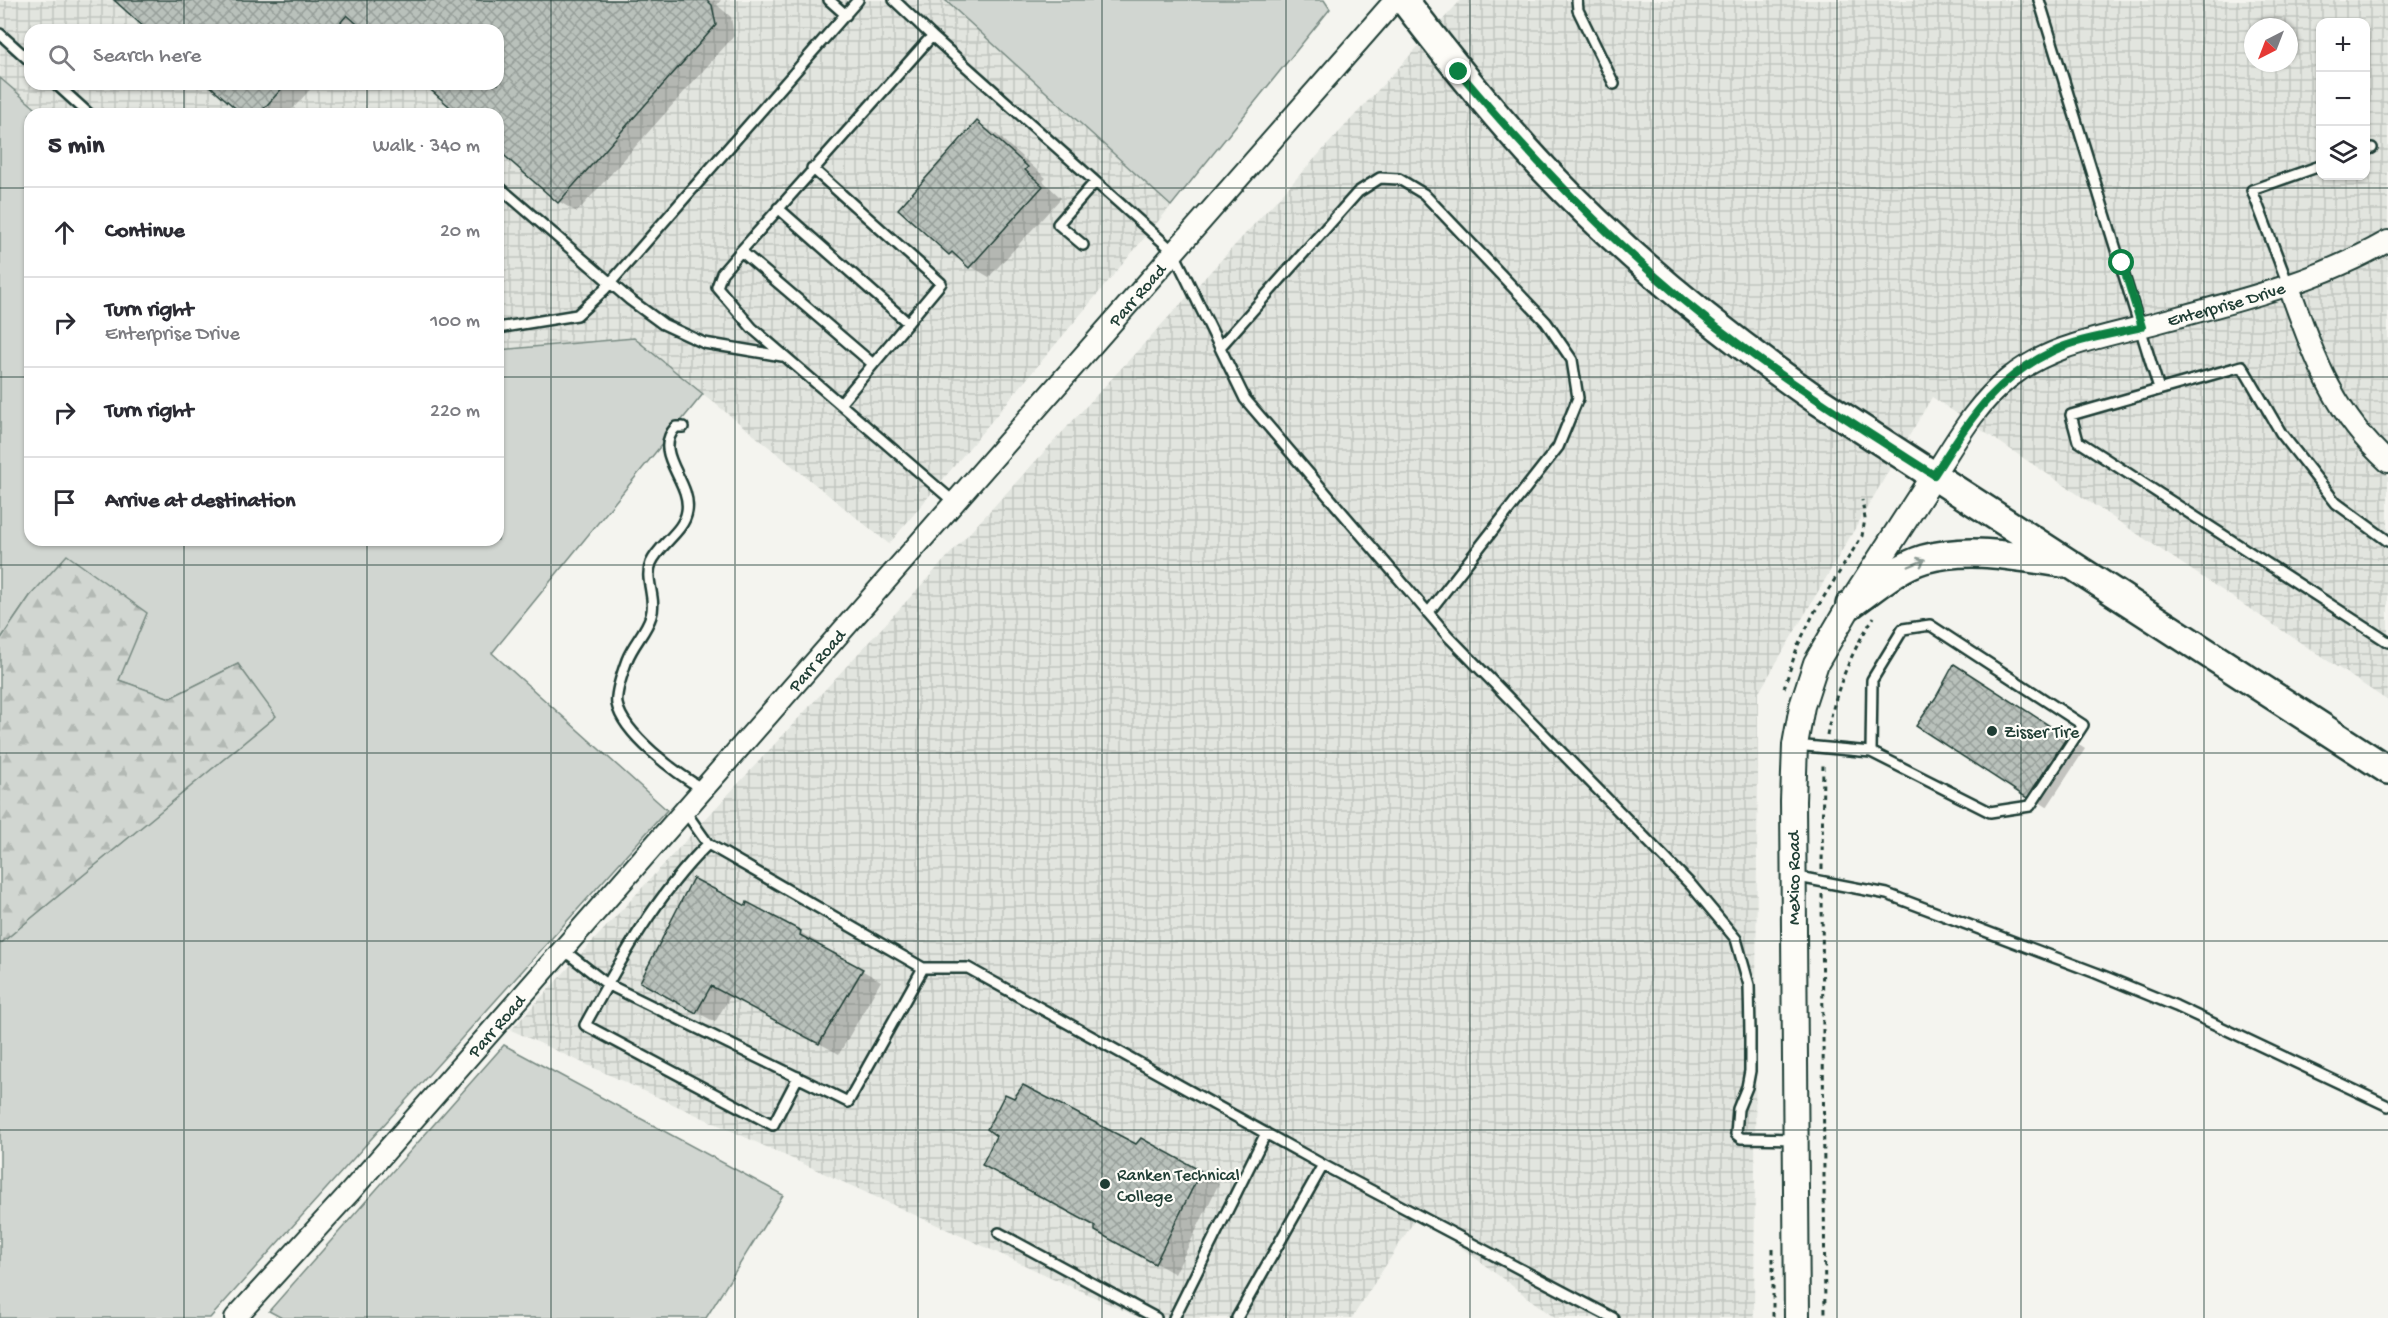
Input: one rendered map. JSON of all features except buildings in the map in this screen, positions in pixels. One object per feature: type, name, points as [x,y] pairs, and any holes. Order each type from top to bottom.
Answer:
[{"type":"main road","points":[[1404,0],[1498,119],[1575,201],[1638,260],[1744,349],[1817,400],[2388,770]]},
{"type":"main road","points":[[1850,605],[1896,572],[1923,559],[1950,554],[1989,554],[2070,564]]},
{"type":"street","name":"Parr Road","points":[[236,1318],[1395,0]]},
{"type":"street","name":"Enterprise Drive","points":[[1934,475],[1980,404],[2009,378],[2054,350],[2289,287],[2364,255],[2388,242]]},
{"type":"street","points":[[2289,287],[2318,368],[2344,412],[2388,462]]},
{"type":"street","name":"Mexico Road","points":[[1797,1318],[1793,876],[1795,745],[1803,706],[1816,663],[1850,605],[1934,475]]},
{"type":"lane","points":[[829,0],[846,15]]},
{"type":"lane","points":[[504,327],[577,315],[610,283],[858,0]]},
{"type":"lane","points":[[894,0],[1173,252],[1245,399],[1428,613],[1691,885],[1736,939],[1749,985],[1750,1032],[1750,1071],[1738,1109],[1736,1134],[1741,1138],[1796,1139]]},
{"type":"lane","points":[[1577,0],[1578,10],[1614,84]]},
{"type":"lane","points":[[2039,0],[2142,327],[2159,389]]},
{"type":"lane","points":[[0,34],[24,56]]},
{"type":"lane","points":[[932,36],[812,168],[722,273],[717,287],[752,328],[954,502]]},
{"type":"lane","points":[[63,90],[82,108]]},
{"type":"lane","points":[[2289,287],[2252,190],[2316,167]]},
{"type":"lane","points":[[812,168],[941,283],[840,404]]},
{"type":"lane","points":[[1220,347],[1358,192],[1380,178],[1399,179],[1424,194],[1546,322],[1572,360],[1578,398],[1558,447],[1428,613]]},
{"type":"lane","points":[[1083,245],[1058,224],[1095,182]]},
{"type":"lane","points":[[504,191],[610,283],[663,324],[704,343],[785,356]]},
{"type":"lane","points":[[778,208],[908,323]]},
{"type":"lane","points":[[741,251],[873,364]]},
{"type":"lane","points":[[2388,541],[2336,502],[2281,433],[2242,366],[2071,415],[2079,441],[2388,642]]},
{"type":"lane","points":[[683,427],[676,427],[667,443],[669,454],[683,484],[688,510],[685,519],[652,561],[649,577],[653,607],[648,623],[627,660],[617,702],[623,720],[634,734],[688,781],[703,789]]},
{"type":"lane","points":[[1795,745],[1871,752],[1990,812],[2030,806],[2083,725],[1930,625],[1903,629],[1872,680],[1871,752]]},
{"type":"lane","points":[[684,810],[708,844],[923,968],[968,969],[1323,1166],[1613,1318]]},
{"type":"lane","points":[[708,844],[685,867],[649,916],[585,1025],[773,1125],[798,1077]]},
{"type":"lane","points":[[1793,876],[1887,894],[2096,973],[2176,1006],[2388,1106]]},
{"type":"lane","points":[[562,949],[607,984],[848,1102],[923,968]]},
{"type":"lane","points":[[1174,1318],[1266,1133]]},
{"type":"lane","points":[[1237,1318],[1323,1166]]},
{"type":"lane","points":[[999,1233],[1156,1318]]},
{"type":"path","points":[[1825,1318],[1821,774],[1834,698],[1845,668],[1874,617]]},
{"type":"shaded area","points":[[0,0],[945,0],[1171,206],[889,544],[634,338],[504,349],[504,108],[35,108],[0,78]]},
{"type":"shaded area","points":[[1461,0],[2388,0],[2388,701],[1932,397],[1758,694],[1754,1318],[1555,1318],[1418,1215],[1352,1318],[1140,1318],[511,1030]]},
{"type":"green space","points":[[945,0],[1324,0],[1330,9],[1171,206]]},
{"type":"green space","points":[[0,78],[35,108],[24,108],[24,546],[504,546],[504,349],[634,338],[703,394],[492,653],[667,810],[210,1318],[0,1318],[0,944],[275,716],[238,664],[170,698],[118,680],[30,596],[0,640]]},
{"type":"green space","points":[[67,555],[147,613],[119,680],[170,698],[238,664],[276,716],[0,944],[0,640],[30,596]]},
{"type":"green space","points":[[504,1045],[783,1195],[706,1318],[282,1318],[269,1311]]},
{"type":"place","name":"Zisser Tire","points":[[1992,731]]},
{"type":"place","name":"Ranken Technical College","points":[[1105,1184]]},
{"type":"route","points":[[1459,72],[1498,119],[1589,215],[1682,298],[1744,349],[1817,400],[1934,475],[1980,404],[2009,378],[2054,350],[2142,327],[2122,263]]}]
